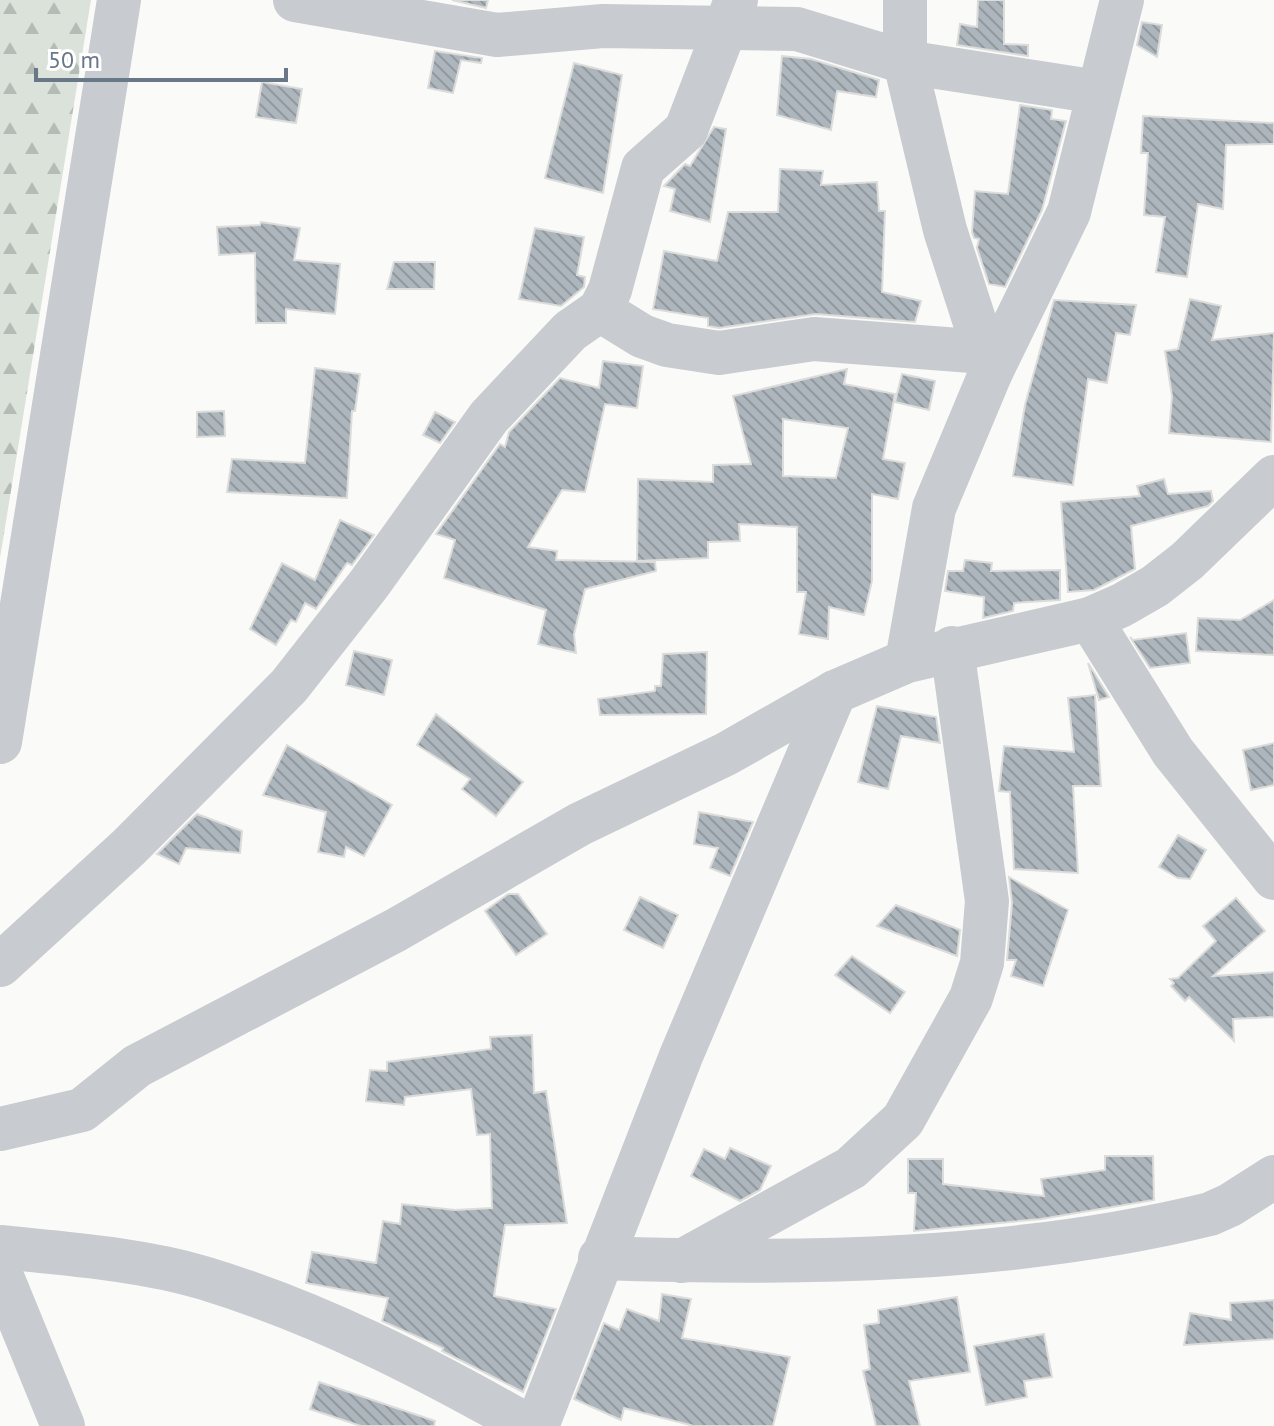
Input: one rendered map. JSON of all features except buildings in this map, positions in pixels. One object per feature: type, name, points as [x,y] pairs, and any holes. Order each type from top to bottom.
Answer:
[{"type":"street","points":[[0,742],[119,0]]},
{"type":"street","points":[[295,0],[478,34],[730,14],[797,29],[905,62],[1098,92]]},
{"type":"street","points":[[905,0],[905,62],[945,230],[988,362]]},
{"type":"street","points":[[907,661],[934,508],[988,362],[1069,212],[1122,0]]},
{"type":"street","points":[[0,965],[129,847],[289,686],[369,584],[489,417],[570,331],[600,310],[610,290],[643,168],[686,130],[730,14]]},
{"type":"street","points":[[600,310],[642,336],[667,345],[719,353],[814,339],[988,362]]},
{"type":"street","points":[[0,1129],[82,1110],[137,1066],[396,930],[580,824],[726,754],[835,692],[907,661],[952,648],[1090,619],[1155,586],[1187,561],[1274,477]]},
{"type":"street","points":[[1090,619],[1173,752],[1274,878]]},
{"type":"street","points":[[682,1261],[851,1168],[903,1120],[971,998],[982,963],[987,901],[952,648]]},
{"type":"street","points":[[537,1426],[600,1258],[835,692]]},
{"type":"street","points":[[600,1258],[682,1261],[944,1254],[1014,1248],[1210,1214],[1274,1177]]},
{"type":"street","points":[[0,1247],[87,1257],[201,1277],[314,1315],[451,1382],[528,1426]]},
{"type":"street","points":[[0,1272],[63,1426]]},
{"type":"green space","points":[[0,0],[91,0],[0,558]]}]
